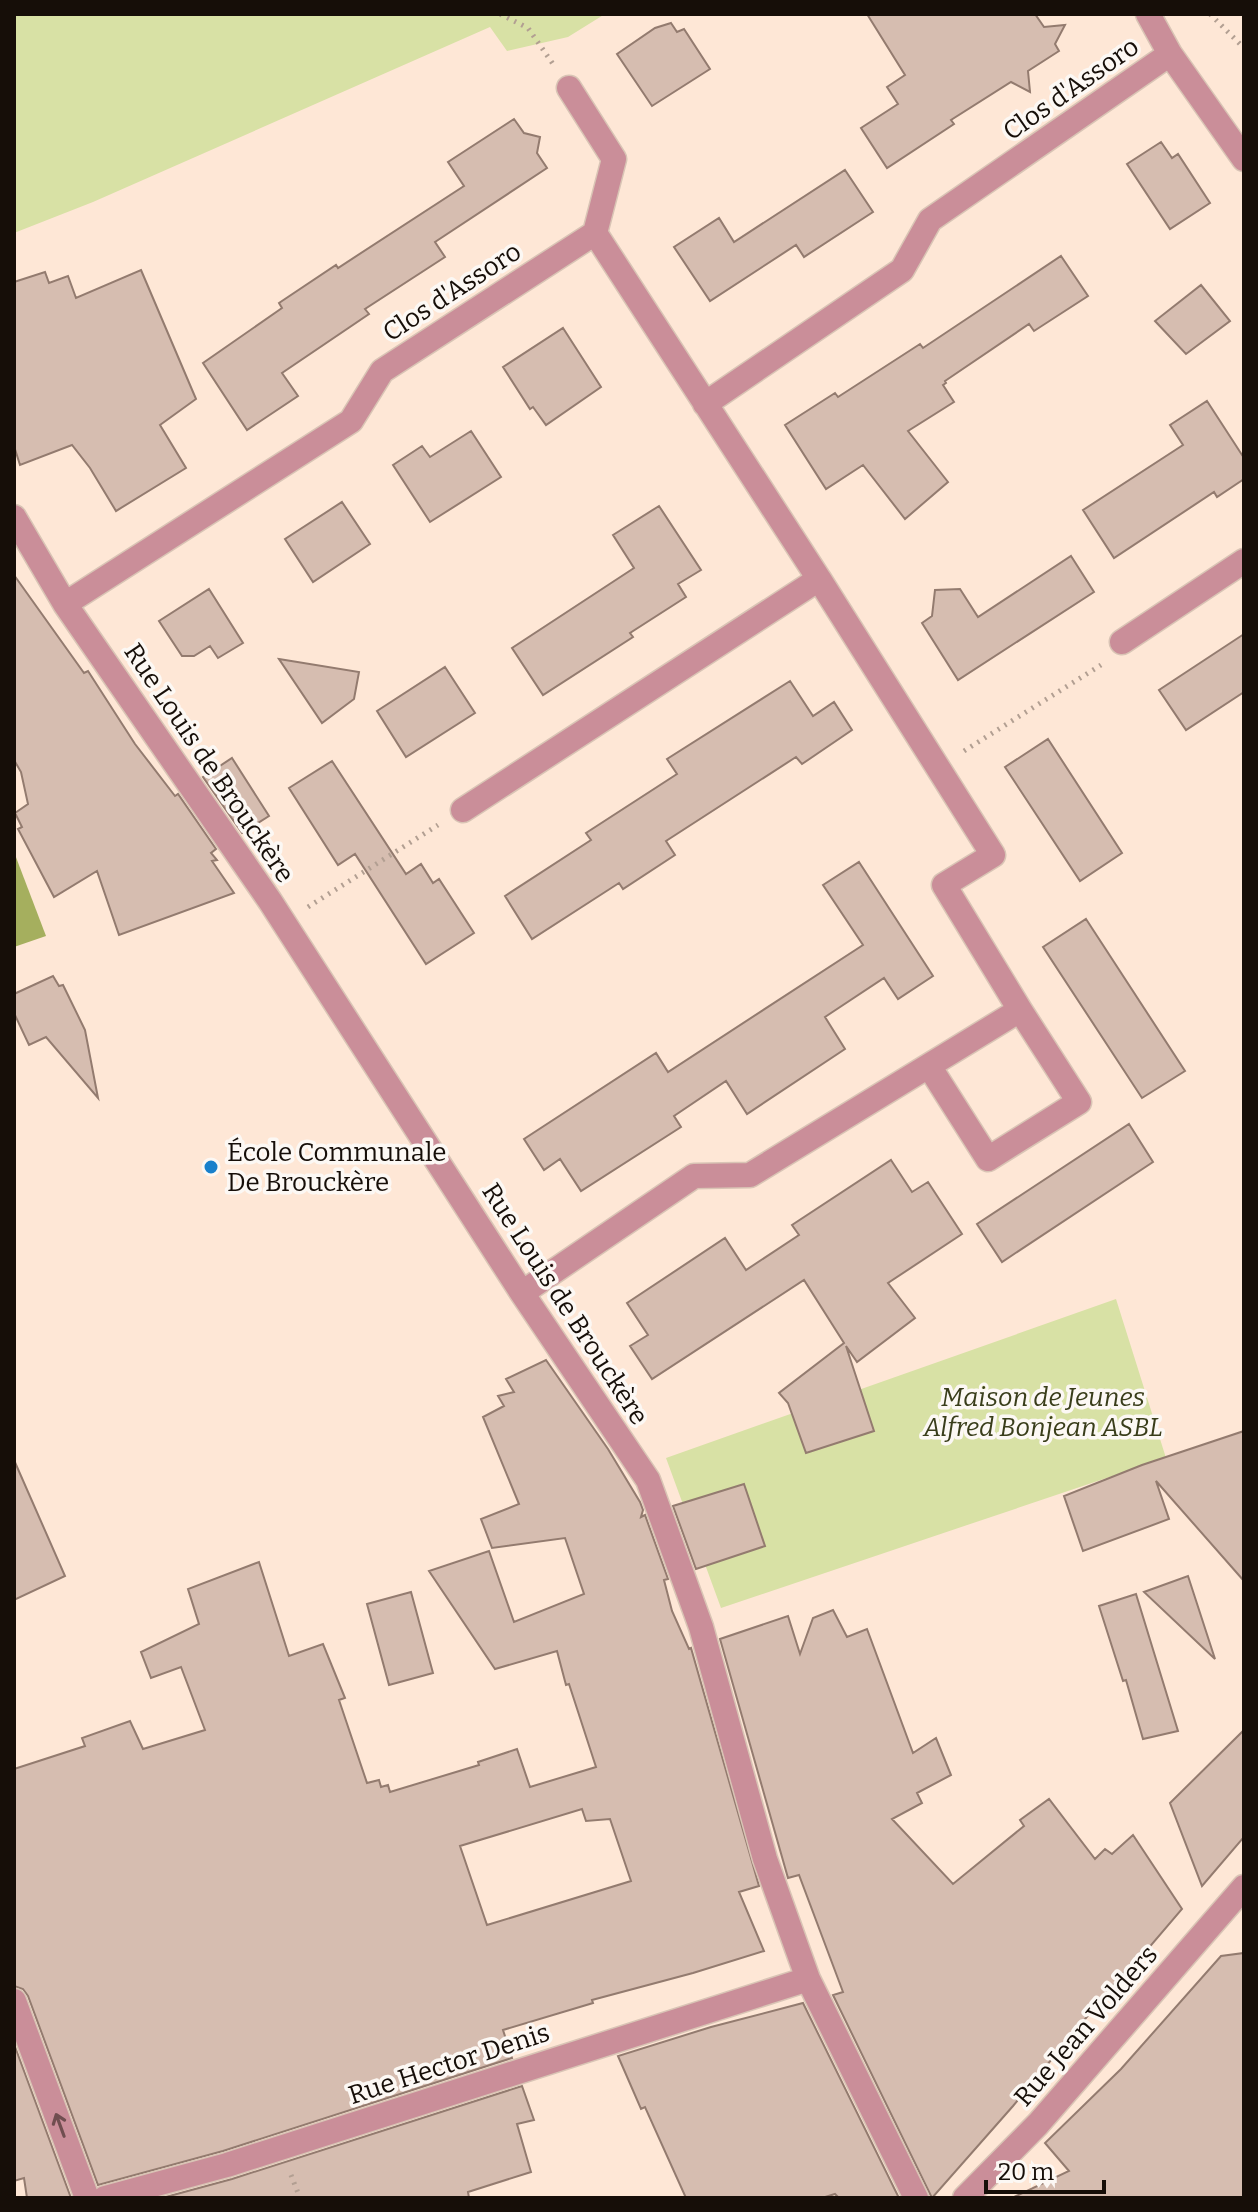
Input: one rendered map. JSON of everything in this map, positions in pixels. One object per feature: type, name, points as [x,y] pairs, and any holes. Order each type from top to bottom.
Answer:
[{"type":"street","name":"Clos d'Assoro","points":[[1148,14],[1170,54],[1244,159]]},
{"type":"street","name":"Clos d'Assoro","points":[[705,404],[902,270],[930,220],[1170,54]]},
{"type":"street","points":[[569,88],[614,159],[595,233],[993,855],[944,885],[1079,1102],[988,1159],[929,1066]]},
{"type":"street","name":"Clos d'Assoro","points":[[65,604],[351,421],[382,371],[595,233]]},
{"type":"street","name":"Rue Louis de Brouckère","points":[[14,517],[65,604],[284,923],[522,1293],[648,1480],[701,1627],[765,1859],[808,1979],[916,2198]]},
{"type":"street","points":[[1122,642],[1244,561]]},
{"type":"street","points":[[463,810],[819,579]]},
{"type":"street","points":[[522,1293],[694,1176],[750,1175],[1020,1010]]},
{"type":"street","name":"Rue Jean Volders","points":[[965,2198],[1038,2124],[1244,1887]]},
{"type":"street","name":"Rue Hector Denis","points":[[105,2198],[227,2165],[808,1979]]},
{"type":"street","points":[[14,2001],[87,2198]]},
{"type":"path","points":[[500,14],[528,28],[569,88]]},
{"type":"path","points":[[1210,14],[1244,48]]},
{"type":"path","points":[[939,767],[1116,655],[1122,642]]},
{"type":"path","points":[[284,923],[463,810]]},
{"type":"green space","points":[[14,14],[605,14],[568,37],[507,51],[490,27],[93,202],[14,233]]},
{"type":"green space","points":[[14,852],[46,936],[14,947]]},
{"type":"green space","name":"Maison de Jeunes Alfred Bonjean ASBL","points":[[1116,1299],[1166,1458],[721,1608],[666,1458]]},
{"type":"building","points":[[867,14],[1035,14],[1044,27],[1065,25],[1055,44],[1059,51],[1028,71],[1030,92],[1011,82],[951,120],[954,124],[887,168],[861,128],[898,104],[887,87],[905,75]]},
{"type":"building","points":[[671,23],[677,32],[684,29],[710,69],[652,106],[617,54],[655,28]]},
{"type":"building","points":[[514,119],[524,133],[540,137],[537,153],[547,168],[435,242],[445,257],[365,309],[369,314],[282,373],[298,396],[247,430],[203,363],[282,308],[279,303],[464,186],[448,162]]},
{"type":"building","points":[[1161,142],[1172,158],[1178,154],[1210,203],[1170,229],[1127,164]]},
{"type":"building","points":[[845,170],[873,212],[804,257],[796,245],[710,301],[674,247],[719,218],[734,242]]},
{"type":"building","points":[[1061,256],[1088,296],[1034,331],[1029,324],[945,381],[943,385],[954,402],[908,431],[948,482],[905,519],[863,465],[826,489],[785,425],[835,393],[838,397],[920,344],[923,348]]},
{"type":"building","points":[[141,270],[196,399],[160,425],[186,468],[116,511],[72,445],[20,465],[14,446],[14,282],[45,272],[49,283],[68,276],[76,298]]},
{"type":"building","points":[[1201,285],[1230,321],[1186,354],[1155,321]]},
{"type":"building","points":[[563,328],[601,387],[546,425],[533,407],[530,409],[503,367]]},
{"type":"building","points":[[1207,401],[1244,458],[1244,479],[1217,497],[1214,492],[1114,558],[1083,510],[1183,445],[1170,425]]},
{"type":"building","points":[[471,431],[501,477],[430,522],[393,465],[422,446],[430,457]]},
{"type":"building","points":[[342,502],[370,544],[313,582],[285,539]]},
{"type":"building","points":[[659,506],[701,570],[678,584],[686,597],[630,633],[633,637],[543,695],[512,648],[634,568],[613,535]]},
{"type":"building","points":[[1071,556],[1094,592],[958,680],[922,623],[932,616],[935,590],[960,589],[978,617]]},
{"type":"building","points":[[14,575],[84,673],[88,671],[135,744],[175,796],[178,794],[216,849],[211,853],[217,860],[212,861],[234,893],[119,935],[97,871],[54,897],[18,829],[22,827],[15,813],[28,804],[21,772],[14,760]]},
{"type":"building","points":[[209,589],[243,643],[218,658],[210,646],[194,656],[182,656],[159,621]]},
{"type":"building","points":[[1244,634],[1244,692],[1186,730],[1159,690]]},
{"type":"building","points":[[279,659],[359,672],[354,699],[322,723]]},
{"type":"building","points":[[445,667],[475,713],[406,757],[377,711]]},
{"type":"building","points":[[790,681],[813,716],[834,702],[852,730],[802,764],[796,757],[666,841],[675,855],[623,889],[619,883],[532,939],[505,896],[591,840],[586,833],[677,774],[667,759]]},
{"type":"building","points":[[1048,739],[1122,853],[1080,881],[1005,767]]},
{"type":"building","points":[[232,758],[269,816],[242,833],[203,777]]},
{"type":"building","points":[[332,761],[406,874],[421,864],[433,883],[439,879],[474,933],[426,964],[355,854],[338,865],[289,788]]},
{"type":"building","points":[[859,862],[933,976],[898,999],[884,978],[825,1017],[845,1049],[747,1114],[726,1081],[674,1116],[681,1127],[581,1191],[560,1159],[544,1170],[524,1139],[656,1053],[668,1072],[863,945],[823,885]]},
{"type":"building","points":[[1086,919],[1185,1071],[1142,1098],[1043,947]]},
{"type":"building","points":[[53,976],[59,986],[63,985],[85,1030],[98,1098],[46,1037],[29,1045],[14,1013],[14,994]]},
{"type":"building","points":[[1129,1124],[1153,1162],[1002,1262],[977,1224]]},
{"type":"building","points":[[891,1160],[912,1192],[928,1182],[962,1234],[888,1283],[915,1318],[857,1362],[846,1346],[874,1431],[806,1453],[788,1403],[779,1393],[844,1343],[804,1280],[652,1379],[630,1346],[648,1335],[627,1303],[725,1238],[746,1270],[799,1235],[792,1225]]},
{"type":"building","points":[[546,1360],[608,1449],[640,1502],[643,1510],[641,1517],[645,1515],[668,1579],[664,1580],[672,1611],[691,1648],[759,1886],[739,1892],[764,1951],[592,2000],[593,2003],[503,2030],[512,2058],[223,2151],[98,2185],[28,1996],[23,1989],[14,1986],[14,1769],[85,1746],[82,1738],[130,1721],[143,1749],[205,1730],[181,1667],[151,1678],[141,1652],[199,1624],[188,1589],[259,1562],[289,1656],[323,1644],[345,1698],[339,1700],[367,1783],[379,1780],[381,1787],[388,1785],[390,1792],[479,1765],[478,1762],[517,1749],[530,1787],[596,1767],[557,1651],[495,1669],[429,1571],[489,1551],[514,1622],[584,1594],[565,1538],[492,1548],[481,1519],[519,1504],[483,1417],[504,1406],[498,1396],[514,1392],[506,1379]],"holes":[[[582,1809],[586,1821],[610,1819],[631,1881],[487,1925],[460,1846]]]},
{"type":"building","points":[[1244,1431],[1244,1581],[1156,1481],[1169,1519],[1083,1551],[1064,1496],[1142,1465]]},
{"type":"building","points":[[14,1460],[65,1576],[14,1600]]},
{"type":"building","points":[[744,1484],[765,1546],[696,1569],[673,1506]]},
{"type":"building","points":[[1188,1576],[1215,1659],[1144,1592]]},
{"type":"building","points":[[411,1592],[433,1673],[389,1685],[367,1604]]},
{"type":"building","points":[[1136,1594],[1178,1731],[1143,1739],[1099,1606]]},
{"type":"building","points":[[833,1610],[847,1637],[867,1629],[913,1753],[936,1738],[951,1775],[917,1793],[922,1803],[892,1819],[953,1884],[1024,1826],[1020,1820],[1049,1799],[1095,1859],[1105,1849],[1112,1854],[1133,1835],[1182,1909],[1147,1950],[1144,1948],[932,2198],[833,1995],[843,1992],[799,1875],[788,1878],[720,1639],[788,1616],[800,1654],[813,1618]]},
{"type":"building","points":[[1244,1730],[1244,1837],[1202,1886],[1170,1803]]},
{"type":"building","points":[[1244,1953],[1244,2198],[1012,2198],[1069,2171],[1045,2143],[1121,2069],[1221,1956]]},
{"type":"building","points":[[803,2003],[899,2198],[839,2198],[835,2194],[822,2198],[686,2198],[618,2056]]},
{"type":"building","points":[[14,2044],[71,2198],[27,2198],[24,2178],[14,2181]]},
{"type":"building","points":[[522,2086],[534,2120],[517,2124],[531,2172],[468,2192],[469,2198],[162,2198],[232,2179]]},
{"type":"place","name":"École Communale De Brouckère","points":[[211,1167]]}]
